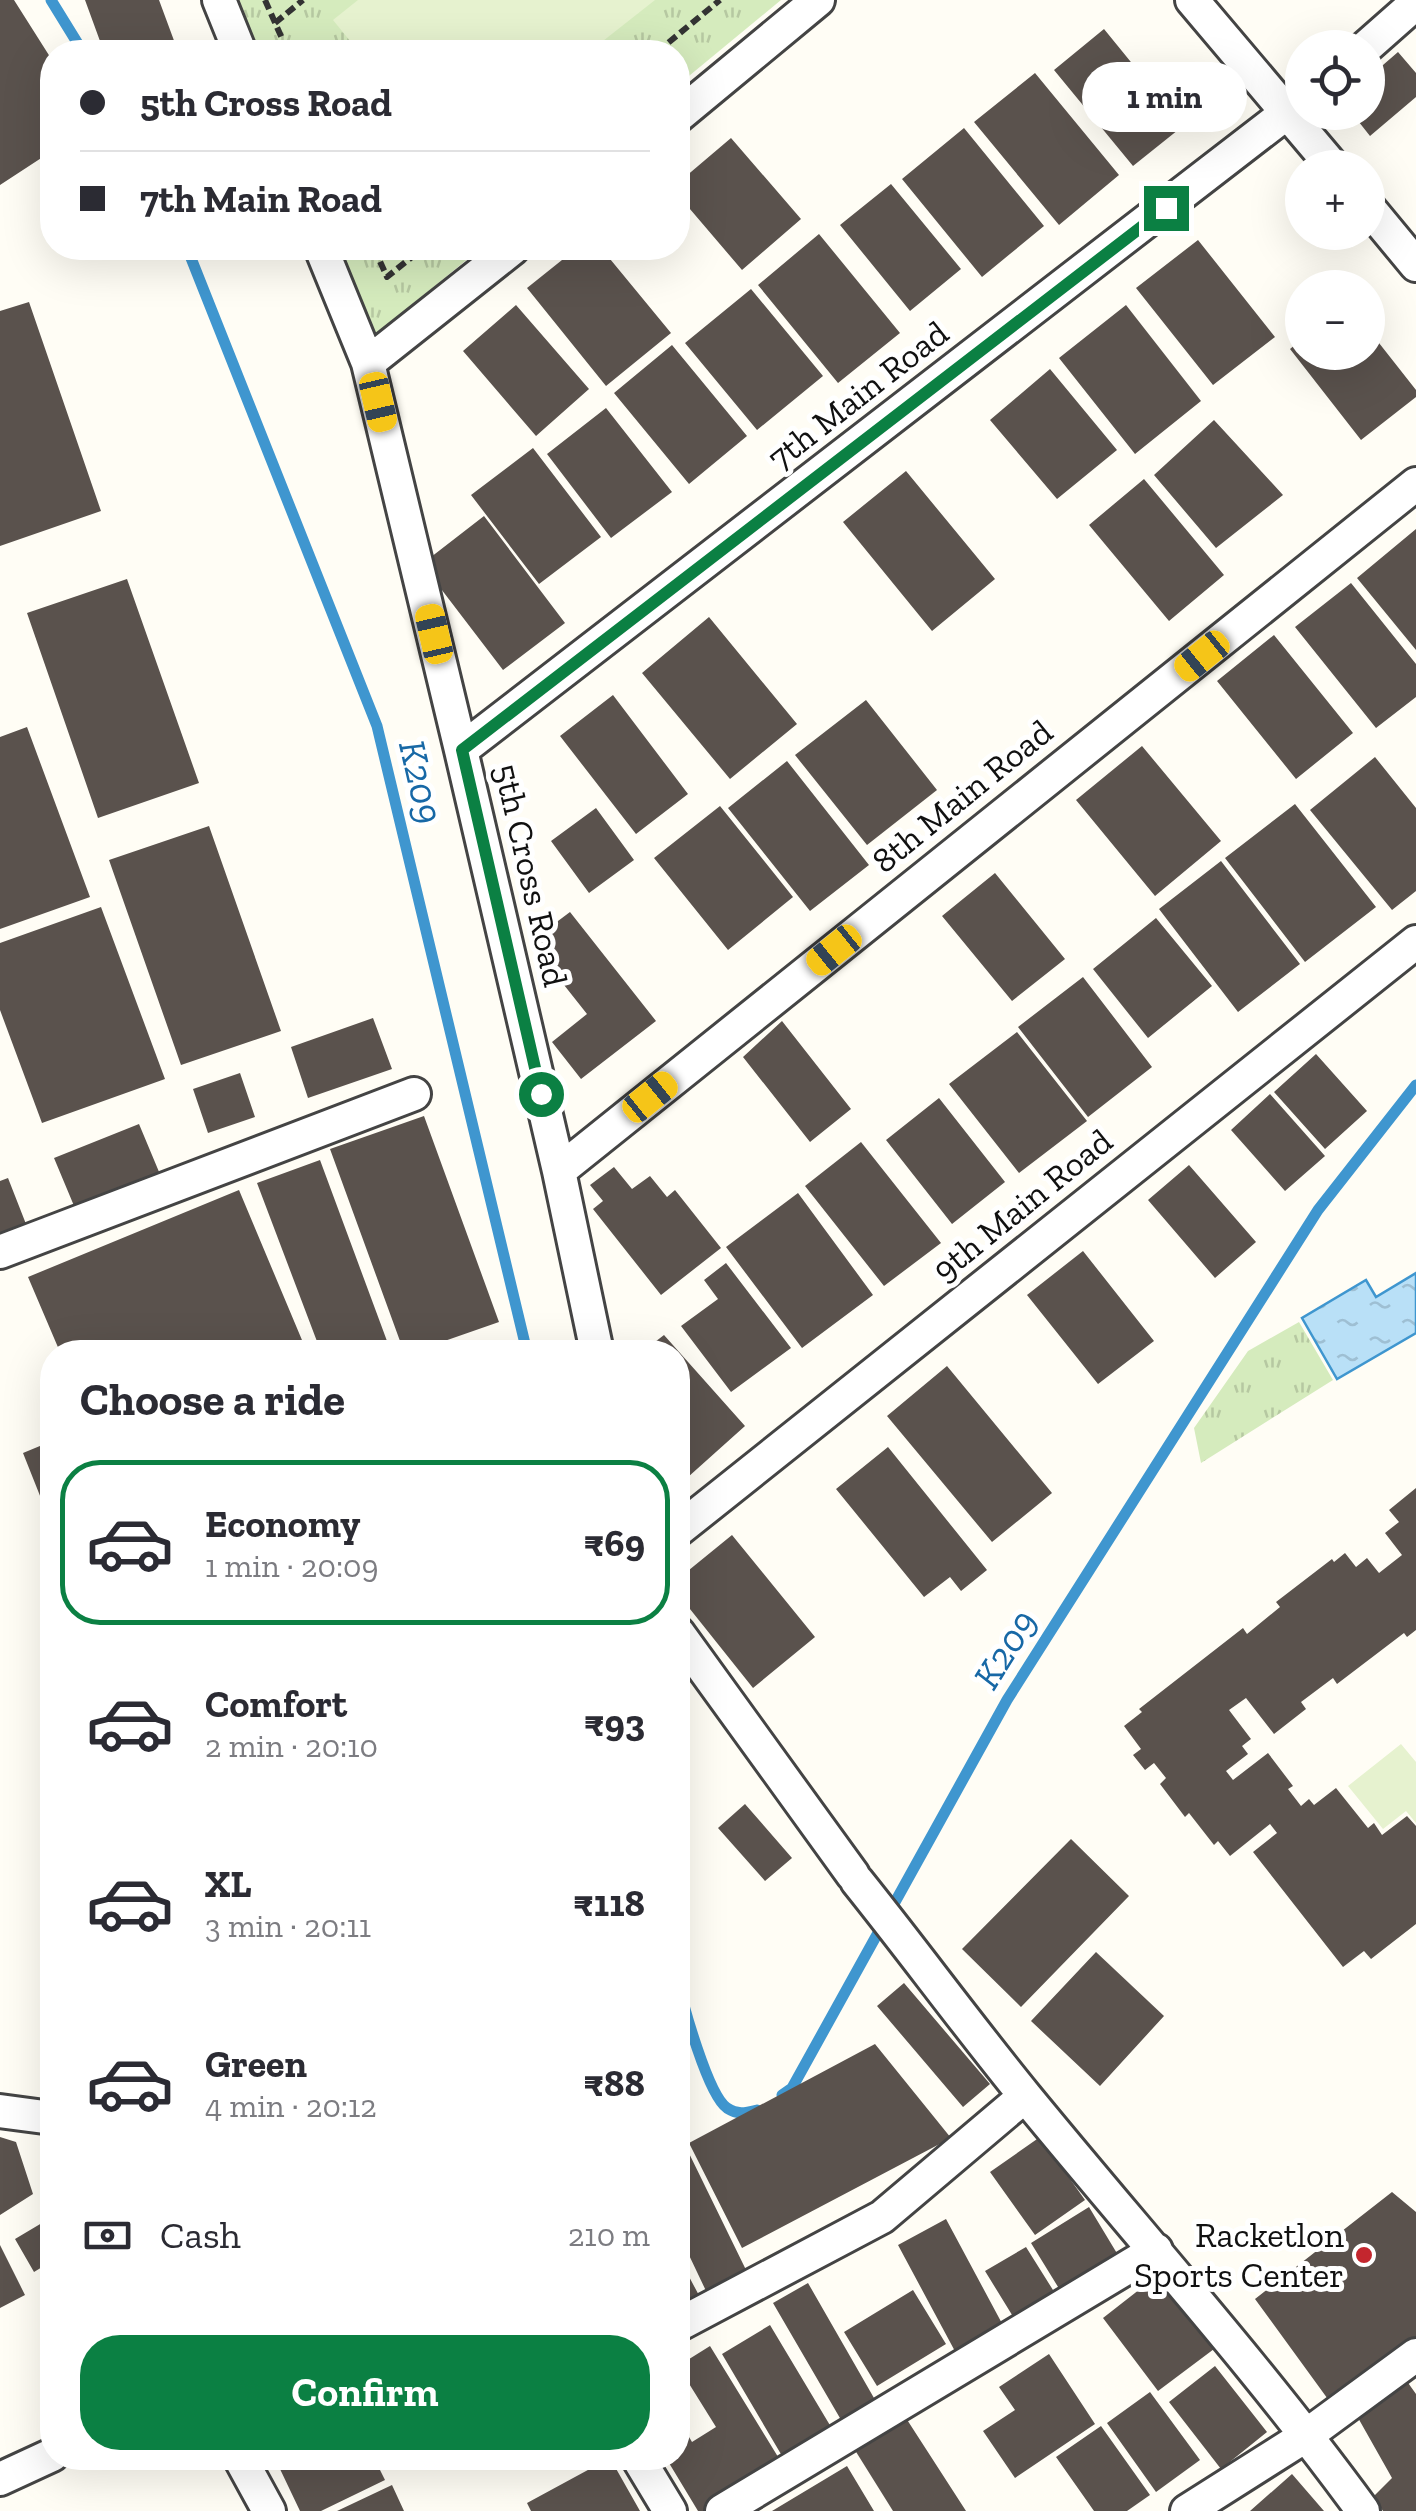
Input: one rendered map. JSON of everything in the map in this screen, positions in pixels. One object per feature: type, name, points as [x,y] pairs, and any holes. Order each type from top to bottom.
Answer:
[{"type":"street","points":[[219,0],[235,40]]},
{"type":"street","points":[[690,106],[818,0]]},
{"type":"street","points":[[1192,0],[1285,97]]},
{"type":"street","points":[[1385,30],[1416,3]]},
{"type":"street","name":"7th Main Road","points":[[462,750],[1285,115]]},
{"type":"street","points":[[1385,228],[1416,265]]},
{"type":"street","name":"5th Cross Road","points":[[326,260],[368,363],[462,750],[594,1340]]},
{"type":"street","points":[[368,363],[498,260]]},
{"type":"street","name":"8th Main Road","points":[[559,1171],[1416,484]]},
{"type":"street","name":"9th Main Road","points":[[690,1520],[1416,942]]},
{"type":"street","points":[[0,1252],[414,1094]]},
{"type":"street","points":[[690,1650],[855,1878],[1025,2096],[1307,2435],[1362,2511]]},
{"type":"street","points":[[690,2319],[882,2217],[1025,2096]]},
{"type":"street","points":[[0,2111],[40,2114]]},
{"type":"street","points":[[722,2511],[1156,2250]]},
{"type":"street","points":[[1187,2511],[1307,2435],[1416,2356]]},
{"type":"street","points":[[0,2479],[40,2460]]},
{"type":"street","points":[[247,2470],[269,2511]]},
{"type":"street","points":[[645,2470],[670,2511]]},
{"type":"path","points":[[265,0],[283,40]]},
{"type":"path","points":[[275,22],[303,0]]},
{"type":"path","points":[[672,40],[720,0]]},
{"type":"path","points":[[379,260],[387,277],[408,260]]},
{"type":"green space","points":[[236,0],[781,0],[690,75],[690,40],[253,40]]},
{"type":"green space","points":[[358,0],[655,0],[604,40],[349,40],[333,20]]},
{"type":"green space","points":[[344,260],[466,260],[375,335]]},
{"type":"green space","points":[[1299,1322],[1333,1380],[1201,1463],[1194,1428],[1248,1351]]},
{"type":"green space","points":[[1401,1744],[1416,1762],[1416,1823],[1406,1811],[1383,1829],[1348,1786]]},
{"type":"water","points":[[1416,1273],[1416,1333],[1337,1379],[1302,1318],[1366,1280],[1376,1297]]},
{"type":"building","points":[[0,0],[14,0],[40,41],[40,159],[0,185]]},
{"type":"building","points":[[85,0],[159,0],[174,40],[100,40]]},
{"type":"building","points":[[1104,29],[1183,126],[1133,166],[1054,70]]},
{"type":"building","points":[[1398,52],[1416,73],[1416,97],[1385,123],[1385,63]]},
{"type":"building","points":[[1035,73],[1119,175],[1059,225],[974,122]]},
{"type":"building","points":[[964,128],[1044,226],[982,277],[902,179]]},
{"type":"building","points":[[731,138],[801,219],[742,270],[690,209],[690,173]]},
{"type":"building","points":[[891,184],[961,269],[910,311],[840,225]]},
{"type":"building","points":[[819,234],[900,333],[838,383],[758,285]]},
{"type":"building","points":[[1198,240],[1275,337],[1213,385],[1136,288]]},
{"type":"building","points":[[562,260],[611,260],[671,333],[606,386],[527,288]]},
{"type":"building","points":[[751,289],[823,376],[757,430],[685,343]]},
{"type":"building","points":[[29,302],[101,511],[0,546],[0,311]]},
{"type":"building","points":[[516,305],[589,389],[536,436],[463,351]]},
{"type":"building","points":[[1126,305],[1201,401],[1135,454],[1059,358]]},
{"type":"building","points":[[672,345],[747,436],[689,484],[614,393]]},
{"type":"building","points":[[1385,351],[1416,390],[1416,397],[1361,440],[1306,370],[1385,370]]},
{"type":"building","points":[[1050,369],[1117,450],[1057,499],[990,420]]},
{"type":"building","points":[[606,408],[672,492],[611,538],[547,454]]},
{"type":"building","points":[[1214,420],[1283,495],[1216,548],[1154,475]]},
{"type":"building","points":[[533,448],[601,537],[539,584],[471,495]]},
{"type":"building","points":[[906,471],[995,579],[932,631],[843,522]]},
{"type":"building","points":[[1144,479],[1224,575],[1169,621],[1089,525]]},
{"type":"building","points":[[484,516],[565,623],[503,670],[422,564]]},
{"type":"building","points":[[1416,529],[1416,650],[1357,578]]},
{"type":"building","points":[[127,579],[199,783],[98,818],[27,613]]},
{"type":"building","points":[[1351,583],[1416,664],[1416,697],[1376,728],[1295,627]]},
{"type":"building","points":[[709,617],[797,724],[730,779],[642,673]]},
{"type":"building","points":[[1274,635],[1353,733],[1296,779],[1217,681]]},
{"type":"building","points":[[613,695],[688,794],[636,834],[560,736]]},
{"type":"building","points":[[866,700],[937,790],[867,845],[795,755]]},
{"type":"building","points":[[27,727],[90,897],[0,929],[0,737]]},
{"type":"building","points":[[1142,746],[1221,841],[1155,896],[1076,800]]},
{"type":"building","points":[[1375,757],[1416,808],[1416,891],[1392,910],[1310,810]]},
{"type":"building","points":[[787,761],[869,865],[810,911],[728,808]]},
{"type":"building","points":[[1295,804],[1376,907],[1305,962],[1225,858]]},
{"type":"building","points":[[720,806],[793,897],[728,950],[654,858]]},
{"type":"building","points":[[596,808],[634,860],[589,893],[551,841]]},
{"type":"building","points":[[209,826],[281,1031],[181,1065],[109,860]]},
{"type":"building","points":[[1221,861],[1300,964],[1238,1012],[1159,909]]},
{"type":"building","points":[[995,873],[1065,959],[1012,1001],[942,916]]},
{"type":"building","points":[[101,907],[165,1079],[42,1123],[0,1010],[0,943]]},
{"type":"building","points":[[570,912],[656,1021],[581,1079],[552,1042],[587,1014],[530,942]]},
{"type":"building","points":[[1156,918],[1212,986],[1148,1038],[1093,969]]},
{"type":"building","points":[[1083,977],[1152,1067],[1088,1117],[1018,1027]]},
{"type":"building","points":[[373,1018],[392,1069],[308,1098],[291,1047]]},
{"type":"building","points":[[782,1021],[851,1109],[810,1142],[743,1057]]},
{"type":"building","points":[[1017,1032],[1087,1121],[1019,1173],[949,1084]]},
{"type":"building","points":[[1316,1054],[1367,1111],[1325,1149],[1274,1092]]},
{"type":"building","points":[[240,1073],[255,1117],[208,1133],[193,1089]]},
{"type":"building","points":[[1270,1094],[1325,1156],[1285,1191],[1231,1130]]},
{"type":"building","points":[[939,1098],[1005,1182],[952,1224],[886,1140]]},
{"type":"building","points":[[424,1116],[499,1322],[447,1340],[400,1340],[330,1149]]},
{"type":"building","points":[[139,1124],[162,1179],[77,1213],[54,1158]]},
{"type":"building","points":[[861,1142],[941,1243],[884,1286],[805,1186]]},
{"type":"building","points":[[320,1160],[387,1340],[316,1340],[257,1183]]},
{"type":"building","points":[[1189,1165],[1256,1242],[1215,1278],[1148,1200]]},
{"type":"building","points":[[614,1167],[632,1189],[650,1176],[667,1197],[675,1190],[721,1248],[661,1295],[593,1209],[603,1201],[590,1185]]},
{"type":"building","points":[[8,1178],[26,1224],[0,1234],[0,1181]]},
{"type":"building","points":[[239,1190],[302,1340],[55,1340],[28,1277]]},
{"type":"building","points":[[798,1193],[873,1295],[802,1348],[726,1247]]},
{"type":"building","points":[[1083,1251],[1154,1341],[1098,1384],[1027,1295]]},
{"type":"building","points":[[726,1263],[791,1348],[731,1392],[681,1326],[718,1299],[704,1280]]},
{"type":"building","points":[[690,1364],[745,1426],[690,1475]]},
{"type":"building","points":[[947,1366],[1052,1493],[992,1542],[887,1416]]},
{"type":"building","points":[[40,1446],[40,1496],[23,1453]]},
{"type":"building","points":[[888,1447],[987,1570],[961,1591],[950,1577],[924,1597],[836,1489]]},
{"type":"building","points":[[1416,1488],[1416,1630],[1407,1637],[1404,1633],[1337,1684],[1333,1678],[1301,1702],[1306,1709],[1274,1734],[1246,1698],[1229,1710],[1251,1739],[1242,1746],[1248,1754],[1226,1771],[1233,1780],[1268,1753],[1293,1786],[1288,1789],[1301,1806],[1309,1799],[1314,1805],[1336,1788],[1368,1828],[1374,1823],[1382,1835],[1407,1816],[1416,1826],[1416,1924],[1371,1959],[1364,1951],[1343,1967],[1253,1852],[1277,1833],[1270,1824],[1230,1856],[1218,1841],[1214,1845],[1189,1813],[1185,1817],[1160,1784],[1166,1778],[1154,1763],[1145,1770],[1133,1755],[1141,1749],[1124,1726],[1142,1712],[1139,1709],[1243,1628],[1247,1634],[1280,1607],[1276,1602],[1332,1559],[1334,1562],[1345,1553],[1356,1567],[1367,1558],[1379,1573],[1402,1555],[1385,1533],[1399,1522],[1389,1510]]},
{"type":"building","points":[[732,1535],[815,1637],[753,1688],[690,1609],[690,1569]]},
{"type":"building","points":[[745,1804],[792,1858],[765,1881],[718,1828]]},
{"type":"building","points":[[1071,1839],[1129,1896],[1021,2007],[962,1949]]},
{"type":"building","points":[[1096,1952],[1164,2016],[1100,2086],[1031,2021]]},
{"type":"building","points":[[904,1983],[990,2084],[963,2107],[877,2006]]},
{"type":"building","points":[[875,2044],[951,2138],[742,2248],[690,2142]]},
{"type":"building","points":[[0,2137],[16,2142],[33,2194],[0,2215]]},
{"type":"building","points":[[1040,2137],[1085,2200],[1035,2235],[990,2172]]},
{"type":"building","points":[[690,2155],[748,2274],[707,2293],[690,2257]]},
{"type":"building","name":"Racketlon Sports Center","points":[[1392,2192],[1416,2212],[1416,2337],[1330,2402],[1255,2299]]},
{"type":"building","points":[[1089,2207],[1121,2260],[1063,2295],[1031,2243]]},
{"type":"building","points":[[946,2219],[1005,2329],[957,2355],[898,2245]]},
{"type":"building","points":[[40,2224],[40,2268],[34,2272],[15,2239]]},
{"type":"building","points":[[0,2245],[25,2295],[0,2308]]},
{"type":"building","points":[[1026,2247],[1058,2298],[1017,2323],[985,2271]]},
{"type":"building","points":[[1158,2275],[1214,2349],[1158,2391],[1103,2318]]},
{"type":"building","points":[[690,2278],[702,2301],[690,2308]]},
{"type":"building","points":[[808,2283],[878,2405],[844,2425],[773,2303]]},
{"type":"building","points":[[913,2290],[946,2344],[877,2386],[844,2332]]},
{"type":"building","points":[[770,2325],[837,2437],[788,2466],[722,2354]]},
{"type":"building","points":[[710,2346],[783,2465],[708,2511],[698,2511],[673,2470],[690,2470],[690,2439],[692,2442],[716,2427],[690,2385],[690,2358]]},
{"type":"building","points":[[1049,2354],[1095,2424],[1015,2478],[983,2431],[1015,2410],[999,2387]]},
{"type":"building","points":[[1215,2366],[1267,2432],[1221,2469],[1169,2402]]},
{"type":"building","points":[[1406,2380],[1416,2394],[1416,2511],[1383,2511],[1373,2497],[1392,2478],[1357,2416]]},
{"type":"building","points":[[1150,2392],[1200,2460],[1156,2492],[1107,2423]]},
{"type":"building","points":[[904,2415],[966,2511],[893,2511],[853,2447]]},
{"type":"building","points":[[1101,2426],[1150,2495],[1127,2511],[1094,2511],[1056,2457]]},
{"type":"building","points":[[847,2466],[874,2511],[772,2511]]},
{"type":"building","points":[[280,2470],[380,2470],[385,2480],[321,2511],[300,2511]]},
{"type":"building","points":[[588,2470],[617,2470],[640,2511],[531,2511],[527,2503]]},
{"type":"building","points":[[1292,2474],[1324,2511],[1250,2511]]},
{"type":"building","points":[[392,2485],[404,2511],[337,2511]]},
{"type":"waterway","name":"K209","points":[[51,0],[76,40]]},
{"type":"waterway","name":"K209","points":[[192,260],[377,726],[524,1340]]},
{"type":"waterway","name":"K209","points":[[782,2095],[792,2088],[1007,1700],[1318,1210],[1416,1085]]},
{"type":"waterway","name":"K209","points":[[690,2025],[720,2100],[735,2112],[757,2110]]},
{"type":"place","name":"Racketlon Sports Center","points":[[1364,2255]]},
{"type":"route","points":[[541,1094],[462,750],[1166,208]]}]
